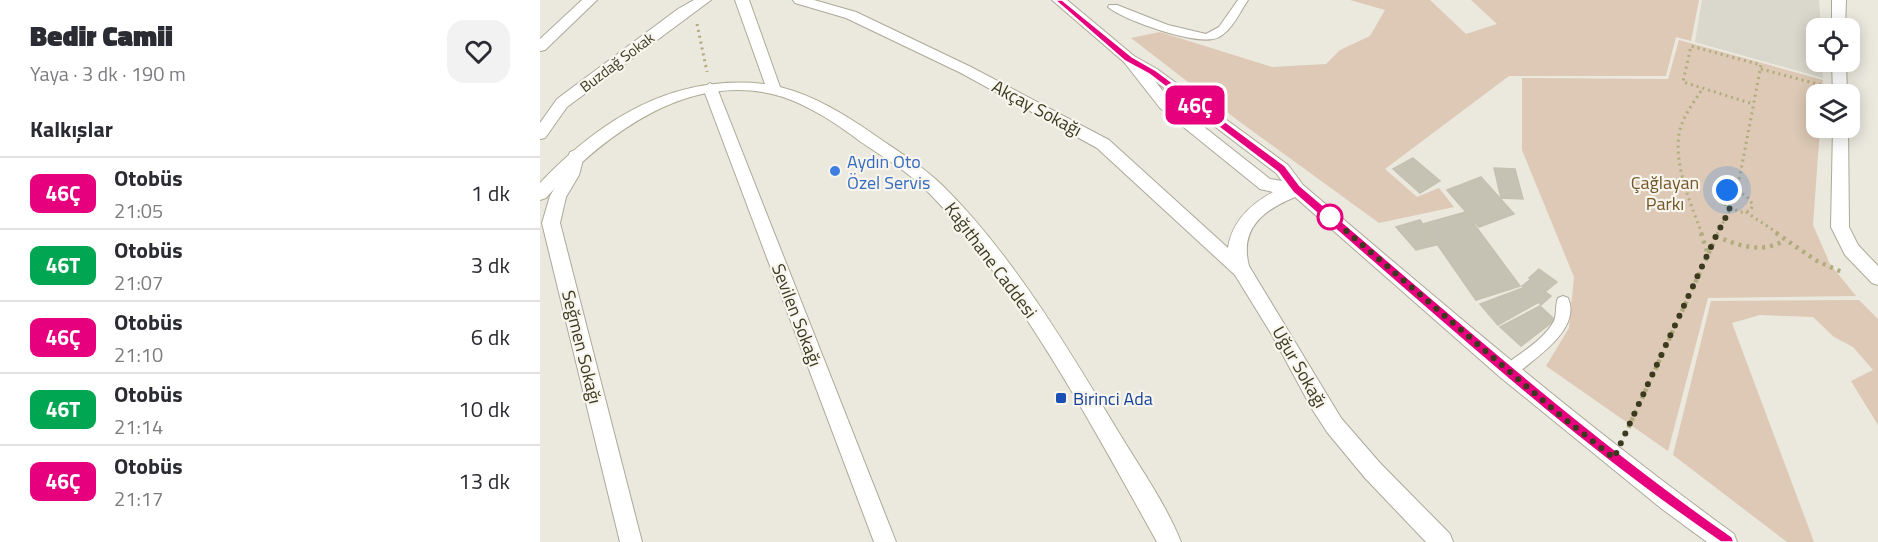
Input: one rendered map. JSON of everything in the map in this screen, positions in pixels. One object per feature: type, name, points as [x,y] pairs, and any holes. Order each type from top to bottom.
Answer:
[{"type":"street","points":[[540,47],[590,0]]},
{"type":"street","points":[[742,0],[774,90]]},
{"type":"street","name":"Akçay Sokağı","points":[[800,0],[862,20],[966,70],[1103,144],[1240,270]]},
{"type":"street","points":[[1059,0],[1129,59],[1165,104],[1266,184],[1297,189],[1614,458],[1667,501],[1726,542]]},
{"type":"street","points":[[1839,0],[1839,18]]},
{"type":"street","name":"Buzdağ Sokak","points":[[540,134],[562,104],[699,3]]},
{"type":"street","name":"Kağıthane Caddesi","points":[[540,194],[576,156],[613,128],[647,108],[677,96],[710,88],[774,90],[816,105],[888,152],[943,196],[1009,278],[1050,339],[1170,542]]},
{"type":"street","name":"Sevilen Sokağı","points":[[710,88],[885,542]]},
{"type":"street","points":[[1840,138],[1840,227],[1851,250],[1878,277]]},
{"type":"street","name":"Seğmen Sokağı","points":[[576,156],[571,175],[558,196],[551,223],[631,542]]},
{"type":"street","name":"Uğur Sokağı","points":[[1297,189],[1274,197],[1243,224],[1236,247],[1240,270],[1282,334],[1333,423],[1387,488],[1442,542]]},
{"type":"lane","points":[[1113,7],[1189,35],[1204,38],[1218,33],[1244,0]]},
{"type":"lane","points":[[1509,371],[1552,336],[1562,320],[1563,302]]},
{"type":"path","points":[[699,3],[710,88]]},
{"type":"path","points":[[1737,191],[1761,65],[1691,45],[1683,82],[1753,104]]},
{"type":"path","points":[[1761,69],[1812,84]]},
{"type":"path","points":[[1703,88],[1687,111],[1679,135],[1680,161],[1707,253]]},
{"type":"path","points":[[1746,212],[1752,208],[1752,202],[1737,191],[1727,190],[1722,195],[1722,202],[1730,209],[1746,212],[1817,261],[1841,272],[1861,277],[1878,277]]},
{"type":"path","points":[[1614,458],[1707,253],[1730,209]]},
{"type":"path","points":[[1716,236],[1735,244],[1766,248],[1776,247],[1785,240]]},
{"type":"shaded area","points":[[1702,0],[1819,0],[1820,18],[1806,18],[1806,72],[1823,72],[1823,78],[1695,42]]},
{"type":"green space","points":[[1350,0],[1430,0],[1466,34],[1497,24],[1471,0],[1699,0],[1691,41],[1676,37],[1666,76],[1509,76],[1385,169],[1417,197],[1439,188],[1454,207],[1379,223],[1240,122],[1131,38],[1160,32],[1272,67],[1326,64],[1340,50],[1370,36],[1385,10]]},
{"type":"green space","name":"Çağlayan Parkı","points":[[1679,40],[1823,80],[1823,84],[1806,84],[1806,138],[1819,138],[1813,225],[1830,264],[1856,296],[1708,298],[1668,451],[1546,366],[1569,328],[1574,277],[1522,150],[1522,78],[1668,79]]},
{"type":"green space","points":[[1859,300],[1878,319],[1878,425],[1851,381],[1873,370],[1853,347],[1834,337],[1813,317],[1760,315],[1732,323],[1814,542],[1787,542],[1673,455],[1711,301]]},
{"type":"building","points":[[1413,158],[1440,181],[1420,193],[1393,169]]},
{"type":"building","points":[[1494,168],[1515,169],[1523,199],[1501,198]]},
{"type":"building","points":[[1481,177],[1514,214],[1479,227],[1447,190]]},
{"type":"building","points":[[1465,212],[1520,286],[1476,300],[1423,224]]},
{"type":"building","points":[[1420,220],[1436,245],[1416,250],[1396,227]]},
{"type":"building","points":[[1539,269],[1557,282],[1546,291],[1529,278]]},
{"type":"building","points":[[1530,280],[1551,296],[1541,305],[1522,286]]},
{"type":"building","points":[[1523,288],[1537,303],[1498,325],[1480,304]]},
{"type":"building","points":[[1540,306],[1555,320],[1521,346],[1500,327]]},
{"type":"bus line","name":"46Ç","points":[[1059,0],[1129,59],[1152,72],[1282,169],[1297,189],[1561,416],[1667,501],[1726,542]]},
{"type":"place","name":"Aydın Oto Özel Servis","points":[[835,171]]},
{"type":"place","name":"Birinci Ada","points":[[1061,398]]},
{"type":"route","points":[[1330,217],[1561,416],[1614,458],[1730,209],[1721,198],[1727,190]]}]
